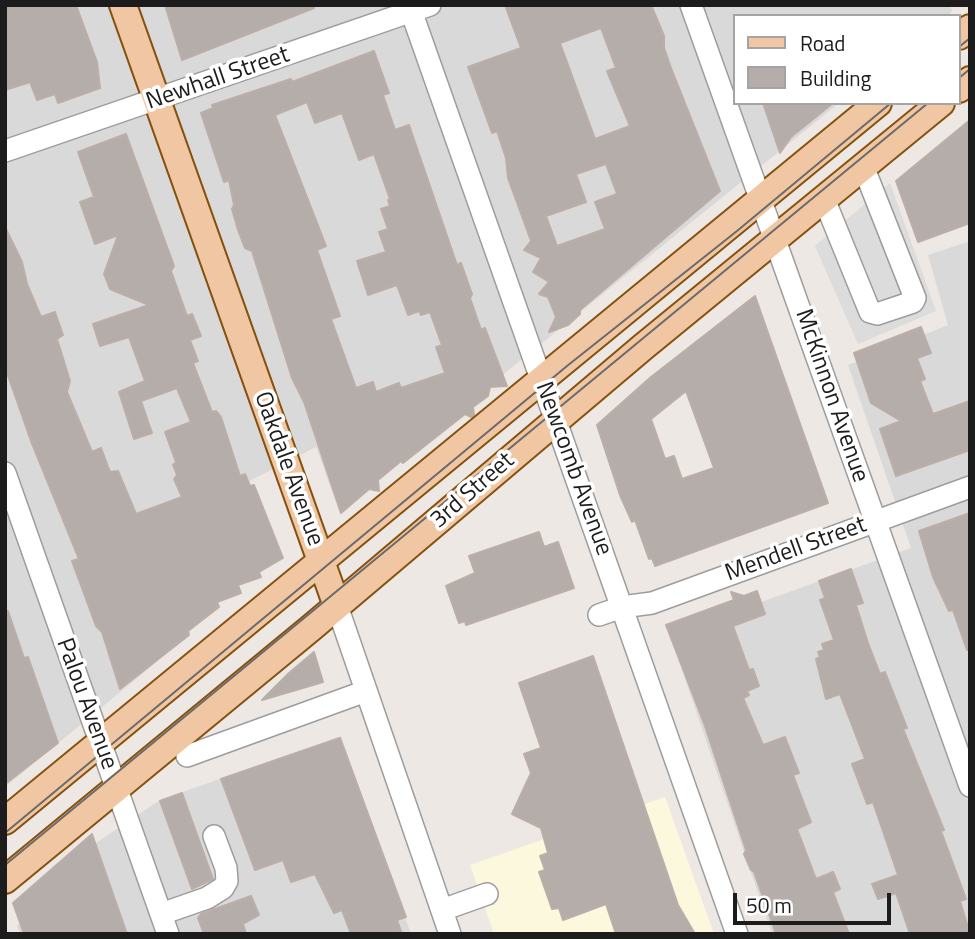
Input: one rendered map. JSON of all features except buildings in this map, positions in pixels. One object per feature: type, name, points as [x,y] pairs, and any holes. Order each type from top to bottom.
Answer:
[{"type":"main road","name":"Oakdale Avenue","points":[[124,5],[337,606]]},
{"type":"main road","name":"3rd Street","points":[[5,821],[876,105]]},
{"type":"main road","name":"3rd Street","points":[[5,880],[939,105]]},
{"type":"street","name":"McKinnon Avenue","points":[[691,5],[970,786]]},
{"type":"street","name":"Newhall Street","points":[[5,151],[157,101],[416,7]]},
{"type":"street","name":"Newcomb Avenue","points":[[416,7],[555,421],[737,934]]},
{"type":"street","points":[[824,199],[870,312],[877,314],[913,302],[915,298],[863,166]]},
{"type":"street","name":"Palou Avenue","points":[[5,473],[164,924]]},
{"type":"street","name":"Mendell Street","points":[[599,615],[622,607],[652,603],[970,487]]},
{"type":"street","name":"Oakdale Avenue","points":[[337,606],[450,934]]},
{"type":"street","points":[[187,756],[366,691]]},
{"type":"street","points":[[164,924],[223,888],[227,881],[226,868],[214,836]]},
{"type":"street","points":[[442,910],[486,894]]},
{"type":"shaded area","points":[[5,5],[950,5],[952,11],[949,14],[734,14],[734,105],[837,105],[338,508],[316,447],[119,548],[153,665],[5,787]]},
{"type":"shaded area","points":[[890,183],[936,311],[858,344],[815,246]]},
{"type":"shaded area","points":[[970,241],[970,934],[772,934],[670,635],[911,548],[848,365],[948,325],[928,255]]},
{"type":"shaded area","points":[[341,736],[411,934],[20,934],[17,926],[96,843],[160,800]]},
{"type":"shaded area","points":[[665,797],[714,934],[494,934],[470,865]]},
{"type":"tram line","points":[[961,45],[970,38]]},
{"type":"tram line","points":[[961,76],[970,69]]},
{"type":"tram line","points":[[5,833],[567,366],[737,231],[889,105]]},
{"type":"tram line","points":[[5,865],[926,105]]}]
